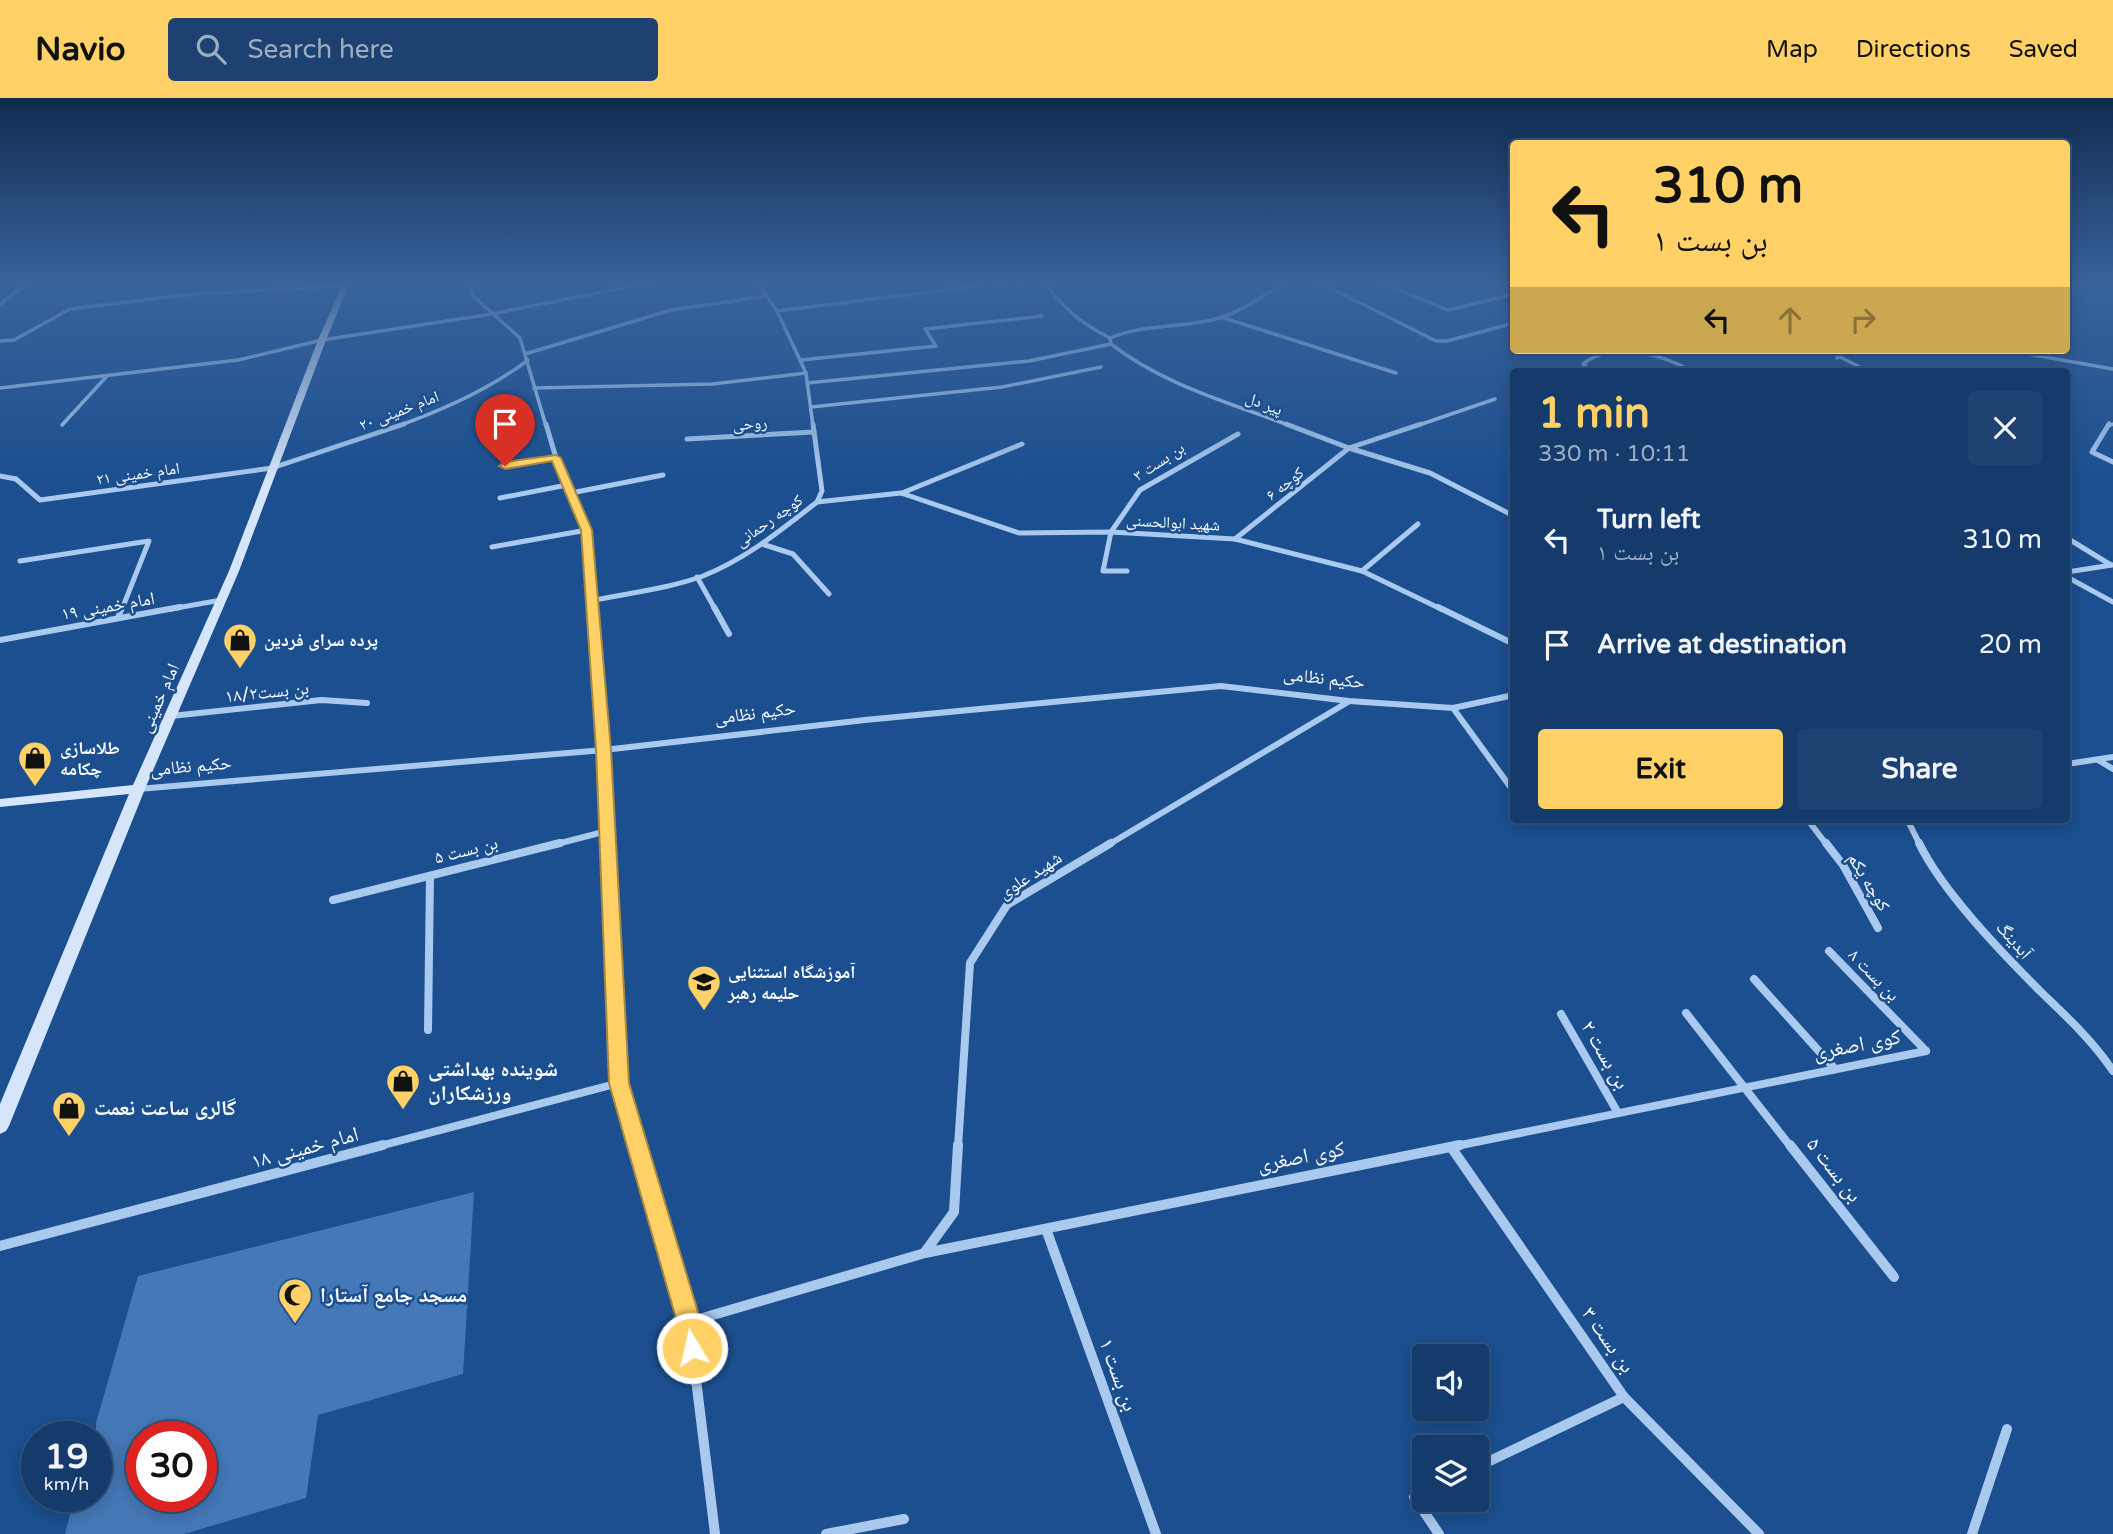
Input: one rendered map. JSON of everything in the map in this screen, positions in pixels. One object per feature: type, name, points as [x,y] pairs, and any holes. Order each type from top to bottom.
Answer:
[{"type":"street","points":[[0,388],[238,360],[284,349]]},
{"type":"street","name":"امام خمینی","points":[[0,1126],[138,789],[221,600],[318,349]]},
{"type":"street","points":[[524,349],[556,458],[587,530],[604,750],[619,1083],[689,1322],[715,1534]]},
{"type":"street","name":"امام خمینی ۲۰","points":[[272,468],[421,418],[504,378],[527,357],[551,349]]},
{"type":"street","name":"کوچه رحمانی","points":[[591,601],[696,577],[719,569],[762,544],[817,502],[822,491],[811,407],[806,373],[796,349]]},
{"type":"street","points":[[801,360],[907,349]]},
{"type":"street","points":[[807,383],[1029,361],[1087,349]]},
{"type":"street","name":"پیر دل","points":[[1117,349],[1130,359],[1182,384],[1349,448],[1430,473],[1510,514]]},
{"type":"street","points":[[1321,349],[1396,373]]},
{"type":"street","points":[[1588,368],[1583,364],[1590,358],[1635,354],[1662,357],[1685,368]]},
{"type":"street","points":[[1832,354],[1861,368]]},
{"type":"street","points":[[1837,358],[1841,354]]},
{"type":"street","points":[[2029,354],[2113,369]]},
{"type":"street","points":[[811,407],[1002,387],[1101,368]]},
{"type":"street","points":[[534,388],[712,384],[806,373]]},
{"type":"street","points":[[62,425],[108,375]]},
{"type":"street","points":[[1349,448],[1495,399]]},
{"type":"street","points":[[2113,424],[2110,424],[2092,452],[2113,462]]},
{"type":"street","name":"روحی","points":[[687,439],[814,432]]},
{"type":"street","name":"بن بست ۳","points":[[1111,532],[1140,490],[1238,434]]},
{"type":"street","points":[[901,493],[1022,444]]},
{"type":"street","name":"کوچه ۶","points":[[1235,539],[1349,448]]},
{"type":"street","points":[[505,466],[556,458]]},
{"type":"street","name":"امام خمینی ۲۱","points":[[16,479],[40,500],[272,468]]},
{"type":"street","points":[[500,498],[663,475]]},
{"type":"street","points":[[0,476],[16,479]]},
{"type":"street","points":[[0,482],[16,479]]},
{"type":"street","name":"شهید ابوالحسنی","points":[[817,502],[901,493],[1019,533],[1111,532],[1235,539],[1362,571],[1510,642]]},
{"type":"street","points":[[1362,571],[1418,524]]},
{"type":"street","points":[[492,547],[587,530]]},
{"type":"street","points":[[1111,532],[1103,571],[1127,571]]},
{"type":"street","points":[[2070,540],[2112,565]]},
{"type":"street","points":[[20,561],[149,541],[118,618]]},
{"type":"street","points":[[762,544],[793,554],[829,594]]},
{"type":"street","points":[[2070,573],[2112,565]]},
{"type":"street","points":[[2070,576],[2113,602]]},
{"type":"street","points":[[696,577],[729,634]]},
{"type":"street","name":"امام خمینی ۱۹","points":[[0,640],[221,600]]},
{"type":"street","name":"حکیم نظامی","points":[[0,803],[604,750],[865,720],[1221,686],[1349,701],[1452,708],[1510,696]]},
{"type":"street","name":"بن بست۱۸/۲","points":[[171,716],[321,700],[367,703]]},
{"type":"street","name":"شهید علوی","points":[[925,1253],[954,1212],[971,963],[1007,905],[1349,701]]},
{"type":"street","points":[[1452,708],[1510,787]]},
{"type":"street","points":[[2070,764],[2113,757]]},
{"type":"street","points":[[2098,760],[2113,769]]},
{"type":"street","name":"کوچه یکم","points":[[1810,823],[1843,865],[1878,928]]},
{"type":"street","name":"آبدینگ","points":[[1909,823],[1929,864],[2011,962],[2098,1048],[2113,1071]]},
{"type":"street","name":"بن بست ۵","points":[[333,900],[607,831]]},
{"type":"street","points":[[428,1030],[430,876]]},
{"type":"street","name":"بن بست ۸","points":[[1829,951],[1926,1051]]},
{"type":"street","points":[[1754,979],[1835,1069]]},
{"type":"street","name":"بن بست ۵","points":[[1686,1013],[1894,1276]]},
{"type":"street","name":"بن بست ۲","points":[[1561,1014],[1618,1113]]},
{"type":"street","name":"کوی اصغری","points":[[689,1322],[925,1253],[1926,1051]]},
{"type":"street","name":"امام خمینی ۱۸","points":[[0,1246],[619,1083]]},
{"type":"street","name":"بن بست ۳","points":[[1451,1147],[1624,1397],[1759,1534]]},
{"type":"street","name":"بن بست ۱","points":[[1046,1228],[1156,1534]]},
{"type":"street","points":[[1489,1461],[1624,1397]]},
{"type":"street","points":[[1972,1534],[2007,1429]]},
{"type":"street","points":[[1424,1512],[1439,1534]]},
{"type":"street","points":[[826,1534],[904,1519]]},
{"type":"building","name":"مسجد جامع آستارا","points":[[474,1192],[463,1374],[318,1415],[306,1498],[184,1534],[65,1534],[71,1512],[112,1512],[112,1421],[97,1421],[138,1276]]},
{"type":"place","name":"پرده سرای فردین","points":[[240,670]]},
{"type":"place","name":"طلاسازی چکامه","points":[[35,788]]},
{"type":"place","name":"آموزشگاه استثنایی حلیمه رهبر","points":[[704,1012]]},
{"type":"place","name":"شوینده بهداشتی ورزشکاران","points":[[403,1111]]},
{"type":"place","name":"گالری ساعت نعمت","points":[[69,1138]]},
{"type":"place","name":"مسجد جامع آستارا","points":[[295,1325]]},
{"type":"route","points":[[505,466],[556,458],[587,530],[604,750],[619,1083],[689,1322],[692,1348]]}]
